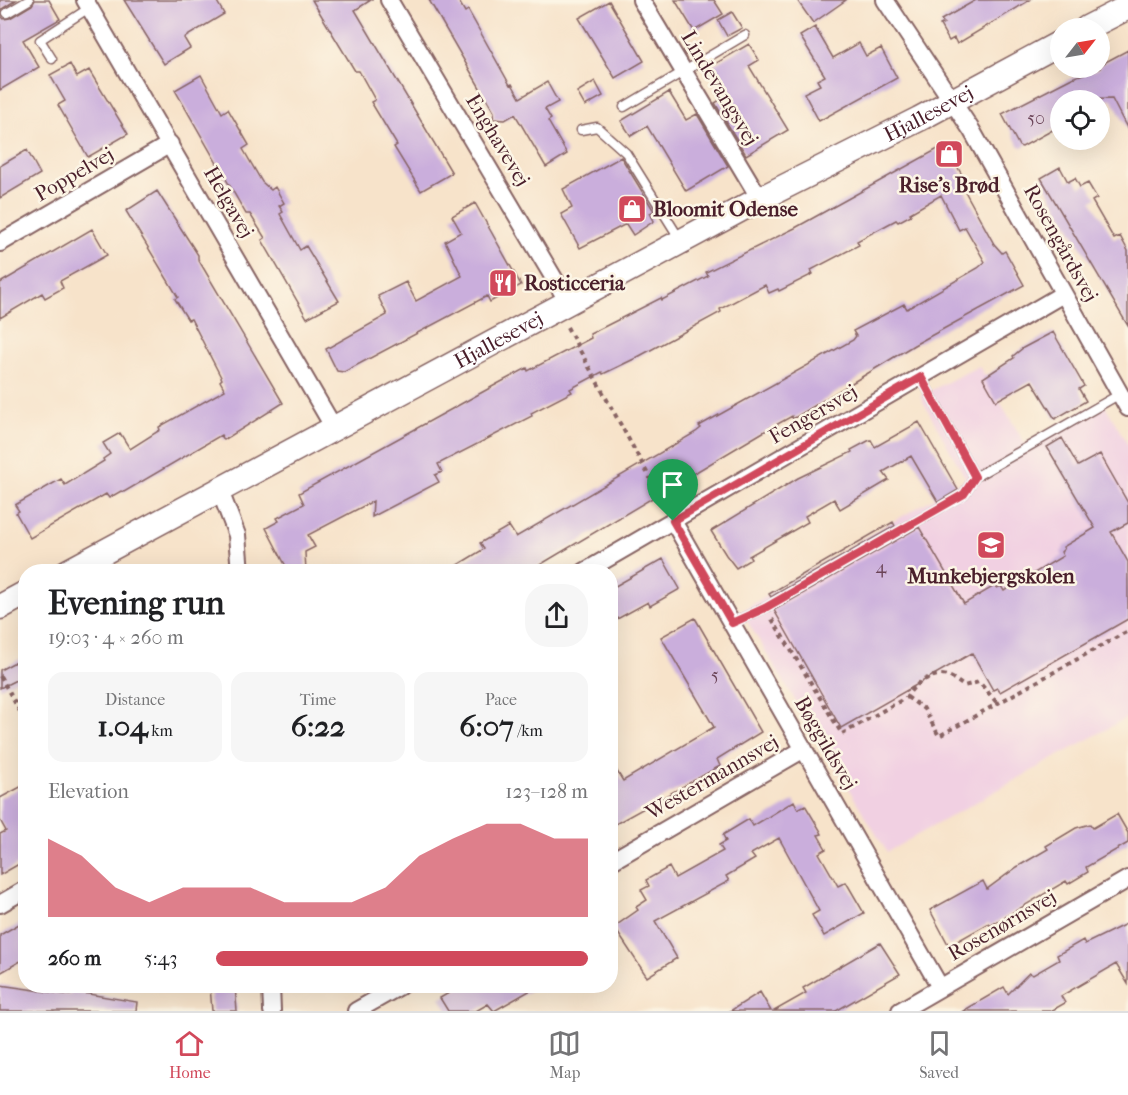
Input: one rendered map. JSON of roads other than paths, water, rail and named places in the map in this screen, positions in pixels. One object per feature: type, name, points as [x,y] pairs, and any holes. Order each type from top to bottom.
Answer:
[{"type":"street","name":"Enghavevej","points":[[389,0],[562,305]]},
{"type":"street","name":"Lindevangsvej","points":[[641,0],[760,199]]},
{"type":"street","name":"Rosengårdsvej","points":[[885,0],[953,100],[1124,401]]},
{"type":"street","name":"Helgavej","points":[[87,4],[333,428]]},
{"type":"street","points":[[1107,18],[1128,7]]},
{"type":"street","name":"Hjallesevej","points":[[82,564],[760,199],[1050,48]]},
{"type":"street","name":"Poppelvej","points":[[0,243],[170,144]]},
{"type":"street","name":"Fengersvej","points":[[598,564],[1063,294]]},
{"type":"street","points":[[219,491],[237,535],[239,564]]},
{"type":"street","name":"Bøggildsvej","points":[[673,521],[940,987]]},
{"type":"street","points":[[0,607],[18,597]]},
{"type":"street","name":"Westermannsvej","points":[[618,857],[804,749]]},
{"type":"street","name":"Rosenørnsvej","points":[[900,1011],[1128,879]]},
{"type":"street","points":[[0,904],[18,894]]},
{"type":"street","points":[[271,993],[272,1011]]},
{"type":"street","points":[[356,1011],[388,993]]},
{"type":"lane","points":[[7,13],[29,0]]},
{"type":"lane","points":[[52,59],[40,40],[87,4]]},
{"type":"lane","points":[[624,107],[745,35]]},
{"type":"lane","points":[[580,129],[597,128],[626,153],[682,241]]},
{"type":"lane","points":[[921,377],[975,477]]},
{"type":"lane","points":[[732,623],[765,608],[964,494],[975,477],[1124,401]]},
{"type":"place","name":"Rise's Brød","points":[[949,154]]},
{"type":"place","name":"Bloomit Odense","points":[[632,209]]},
{"type":"place","name":"Rosticceria","points":[[503,283]]},
{"type":"place","name":"Munkebjergskolen","points":[[991,545]]}]
